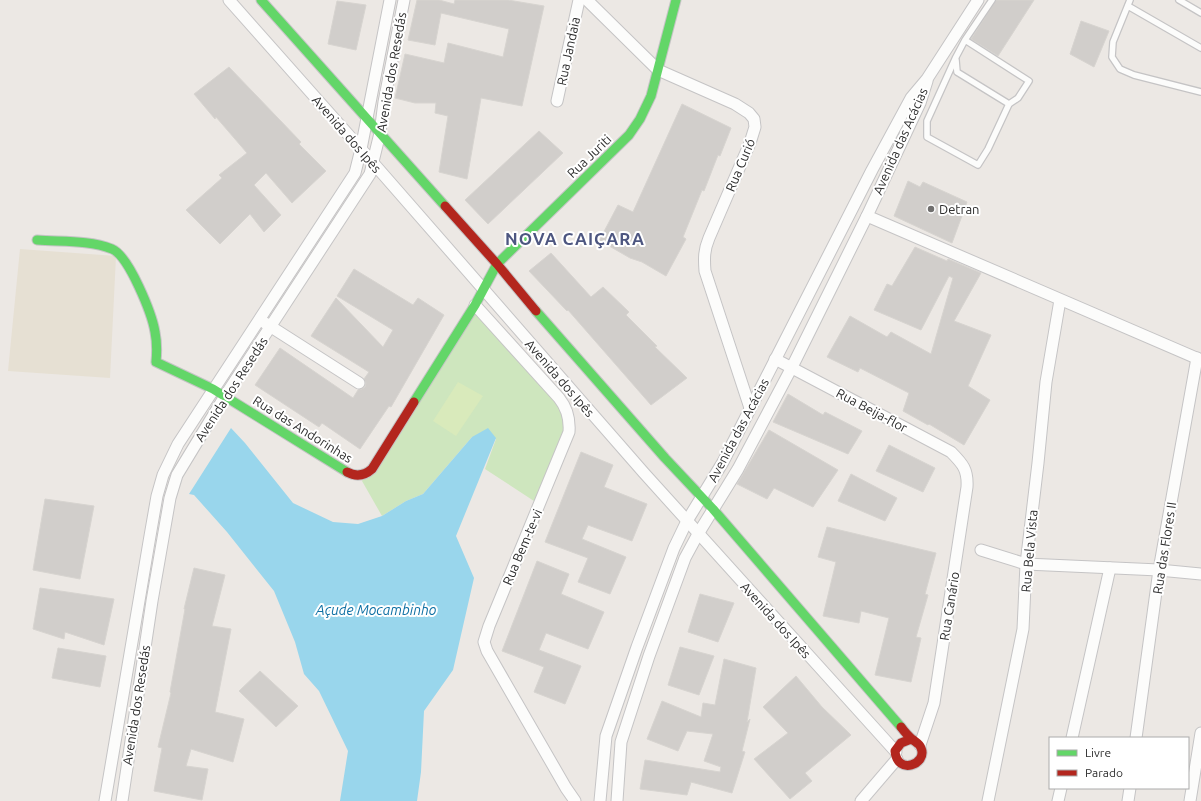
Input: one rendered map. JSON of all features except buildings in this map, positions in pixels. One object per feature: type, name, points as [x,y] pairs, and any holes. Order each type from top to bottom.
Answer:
[{"type":"street","name":"Avenida dos Ipês","points":[[229,0],[698,534],[904,765],[909,766],[917,763],[922,757],[922,753],[915,742],[713,509],[665,458],[547,324],[497,264],[261,0]]},
{"type":"street","name":"Avenida dos Resedás","points":[[105,801],[157,496],[163,475],[175,449],[213,389],[355,173],[390,0]]},
{"type":"street","name":"Avenida dos Resedás","points":[[122,801],[152,601],[174,482],[181,466],[225,396],[370,174],[380,133],[384,102],[404,0]]},
{"type":"street","name":"Rua Jandaia","points":[[557,101],[579,0]]},
{"type":"street","name":"Rua Curió","points":[[587,0],[658,70],[735,104],[749,113],[754,119],[755,127],[750,143],[709,238],[705,249],[704,258],[706,271],[750,408]]},
{"type":"street","name":"Rua Juriti","points":[[475,305],[497,264],[629,135],[640,119],[651,96],[676,0]]},
{"type":"street","points":[[928,79],[978,0]]},
{"type":"street","name":"Avenida das Acácias","points":[[617,801],[620,742],[649,656],[685,558],[738,469],[792,367],[867,216],[920,103],[928,79]]},
{"type":"street","name":"Avenida das Acácias","points":[[600,801],[606,736],[674,548],[687,521],[723,462],[910,98],[928,79]]},
{"type":"street","points":[[867,216],[1199,359]]},
{"type":"street","name":"Rua das Andorinhas","points":[[37,240],[97,244],[106,246],[120,255],[143,295],[155,330],[157,346],[156,362],[213,389],[351,474],[358,476],[365,475],[377,462],[475,305]]},
{"type":"street","name":"Rua Bela Vista","points":[[988,801],[1023,629],[1026,564],[1046,382],[1060,300]]},
{"type":"street","name":"Rua Bem-te-vi","points":[[475,305],[559,398],[566,410],[570,425],[569,432],[489,626],[484,642],[487,651],[575,801]]},
{"type":"street","points":[[258,320],[359,383]]},
{"type":"street","name":"Rua Beija-flor","points":[[776,359],[951,452],[964,466]]},
{"type":"street","name":"Rua das Flores II","points":[[1136,737],[1159,570],[1199,359]]},
{"type":"street","name":"Rua Canário","points":[[915,742],[934,703],[967,487],[968,476],[964,466]]},
{"type":"street","points":[[981,550],[1026,564],[1159,570],[1201,574]]},
{"type":"street","points":[[1072,737],[1110,568]]},
{"type":"street","points":[[1190,801],[1201,733]]},
{"type":"street","points":[[861,801],[896,755],[896,748],[902,741],[915,742]]},
{"type":"street","points":[[1058,801],[1060,789]]},
{"type":"street","points":[[1128,801],[1130,789]]},
{"type":"lane","points":[[965,40],[1029,81],[1018,98],[1009,104],[988,150],[978,165],[927,136],[927,121],[965,40],[992,0]]},
{"type":"lane","points":[[1179,0],[1201,13]]},
{"type":"lane","points":[[1201,48],[1129,3],[1113,42],[1112,56],[1120,69],[1134,75],[1201,92]]},
{"type":"lane","points":[[956,57],[957,72],[1009,104]]},
{"type":"shaded area","points":[[20,249],[116,256],[110,378],[8,371]]},
{"type":"green space","points":[[475,306],[565,412],[566,432],[537,503],[485,469],[496,439],[472,437],[423,494],[406,501],[382,516],[362,481]]},
{"type":"green space","points":[[458,382],[483,396],[456,436],[433,421]]},
{"type":"water","name":"Açude Mocambinho","points":[[231,428],[245,443],[293,503],[333,522],[358,524],[382,516],[406,501],[423,494],[472,437],[488,428],[496,438],[456,536],[474,578],[453,670],[424,711],[421,772],[417,801],[340,801],[348,751],[319,691],[304,674],[295,642],[274,591],[227,532],[194,495],[189,494]]},
{"type":"traffic: fast","points":[[261,0],[445,206]]},
{"type":"traffic: fast","points":[[414,402],[475,305],[497,264],[629,135],[640,119],[651,96],[676,0]]},
{"type":"traffic: fast","points":[[37,240],[94,244],[112,249],[119,254],[139,286],[145,300],[156,336],[156,362],[213,389],[347,472]]},
{"type":"traffic: fast","points":[[536,311],[665,458],[713,509],[901,727]]},
{"type":"traffic: jam","points":[[445,206],[497,264],[536,311]]},
{"type":"traffic: jam","points":[[347,472],[354,475],[360,475],[372,469],[414,402]]},
{"type":"traffic: jam","points":[[901,727],[919,745],[922,754],[916,763],[906,765],[897,759],[895,751],[901,743],[911,739]]},
{"type":"place","name":"Detran","points":[[931,209]]},
{"type":"district","name":"NOVA CAIÇARA","points":[[575,239]]}]
